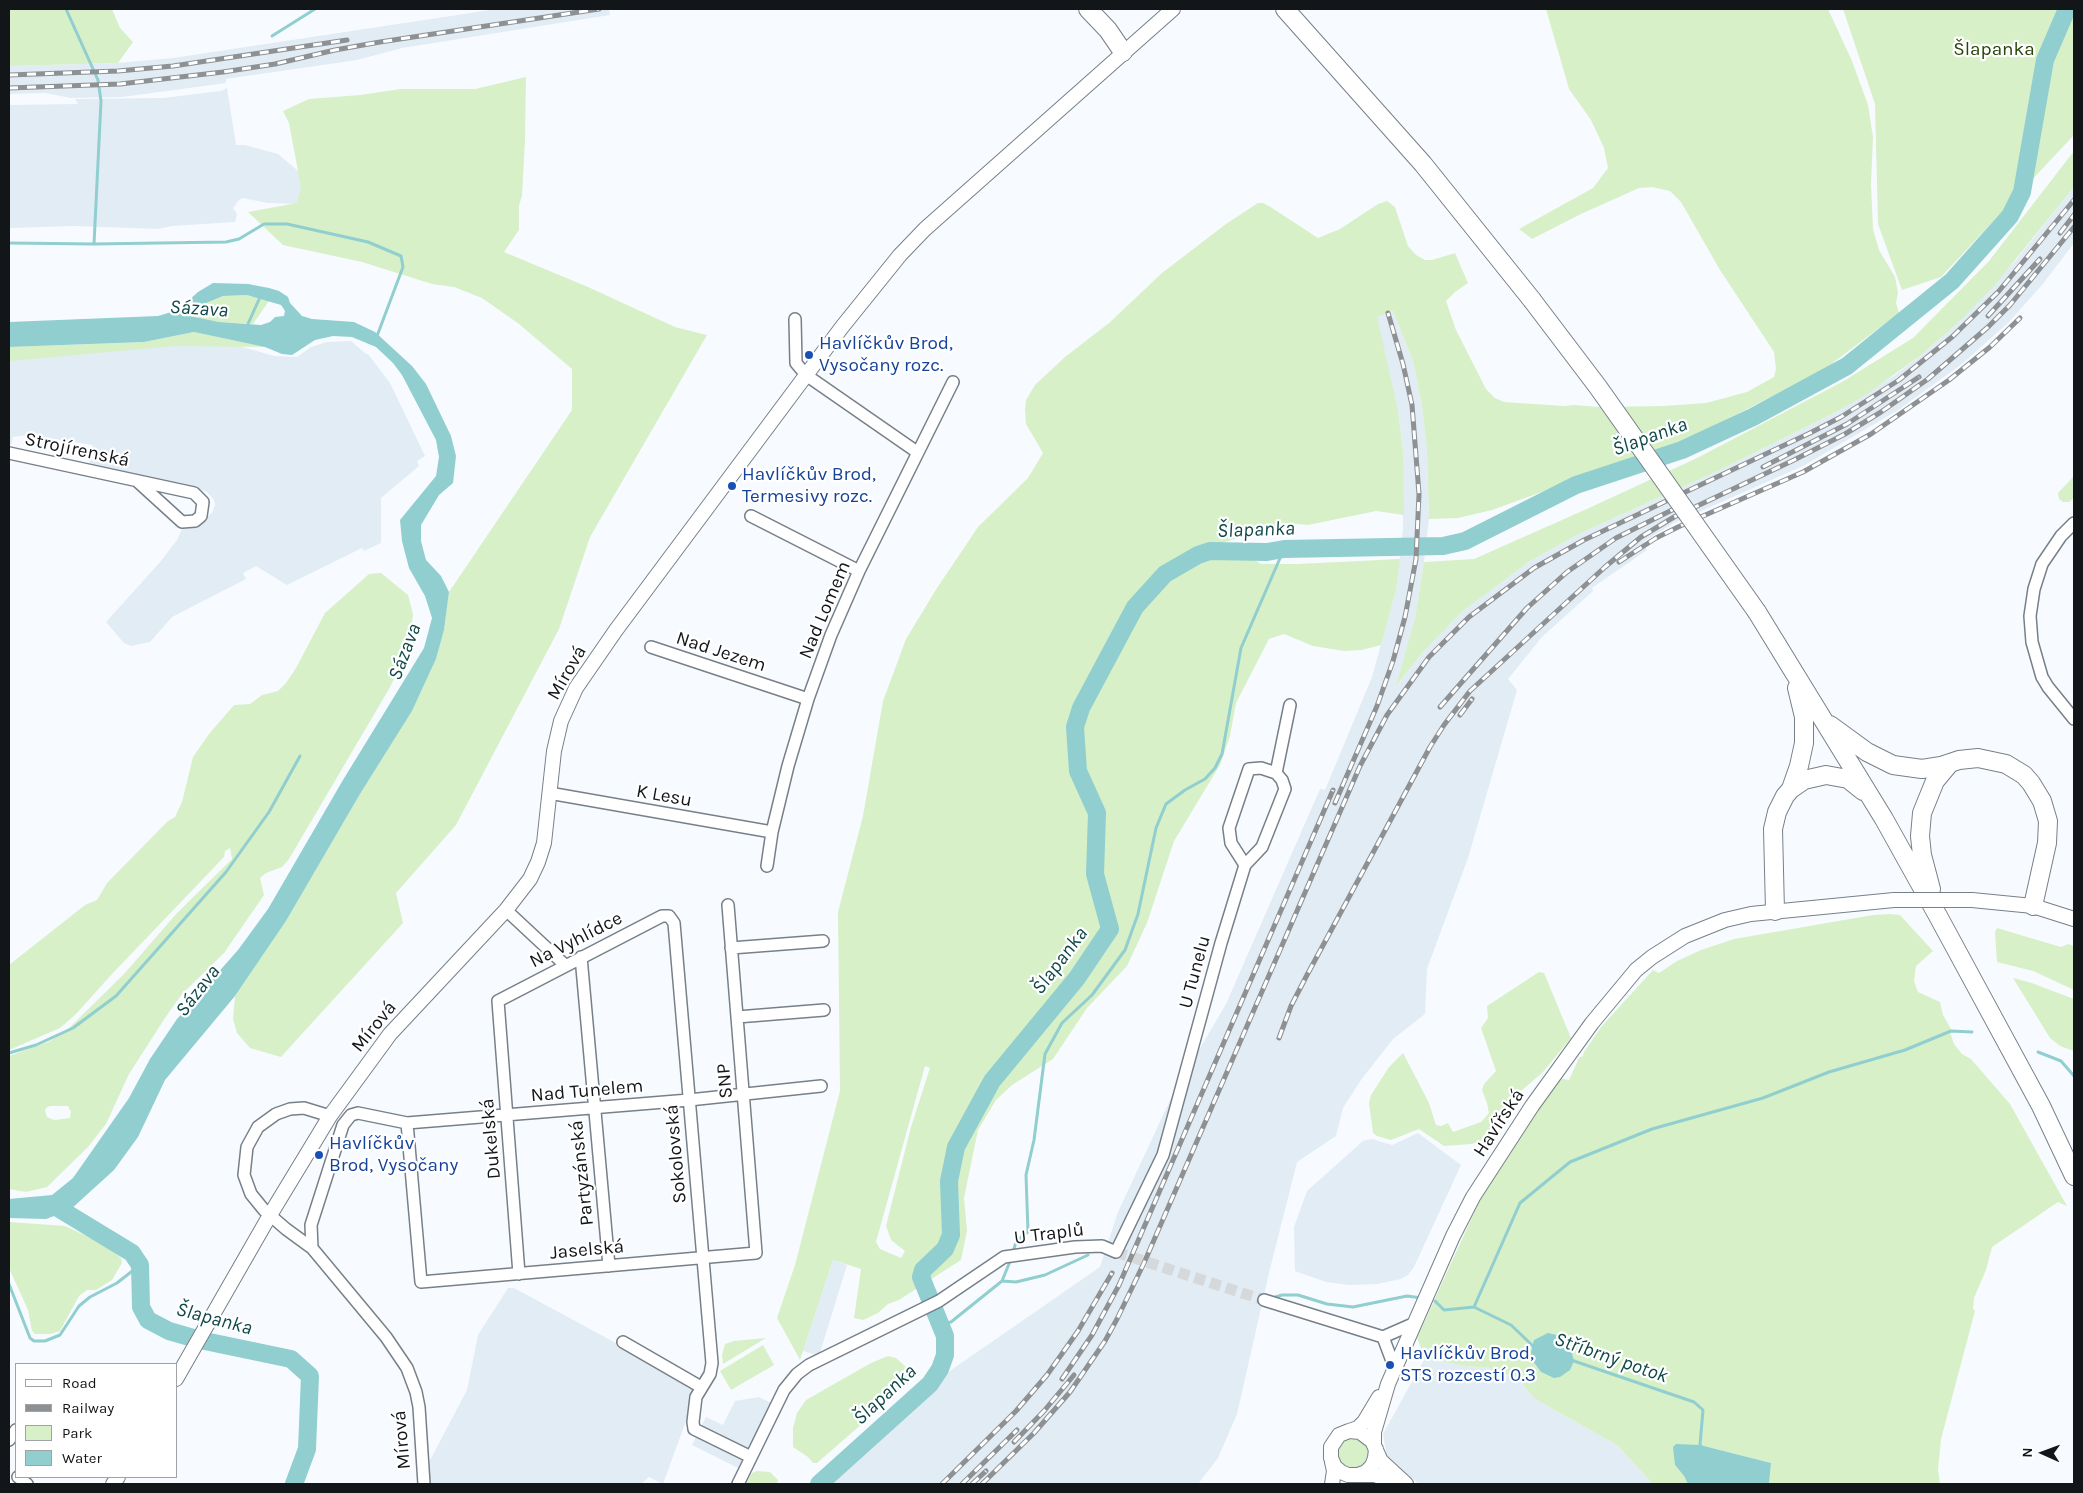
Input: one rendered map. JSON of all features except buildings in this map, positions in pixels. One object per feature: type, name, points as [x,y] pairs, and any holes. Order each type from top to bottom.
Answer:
[{"type":"main road","points":[[1088,9],[1108,30],[1123,52]]},
{"type":"main road","points":[[1285,9],[1423,164],[1532,300],[1702,533],[1757,612],[1884,819],[2041,1106],[2074,1176]]},
{"type":"main road","points":[[1757,612],[1788,667],[1802,704],[1804,743],[1799,766],[1791,789],[1780,804],[1773,829],[1775,911]]},
{"type":"main road","points":[[1823,720],[1867,752],[1893,766],[1922,769],[1969,758],[1997,761],[2024,775],[2037,791],[2048,821],[2047,843],[2033,906]]},
{"type":"main road","points":[[1938,916],[1922,856],[1920,825],[1929,792],[1950,763]]},
{"type":"main road","points":[[1791,789],[1804,780],[1818,776],[1834,775],[1848,779],[1867,795],[1884,819]]},
{"type":"street","name":"Mírová","points":[[178,1376],[270,1215],[330,1116],[390,1034],[506,910],[525,886],[538,862],[545,833],[558,731],[568,704],[582,677],[806,375],[889,267],[925,229],[1173,9]]},
{"type":"street","points":[[795,319],[796,363],[806,375],[917,452]]},
{"type":"street","name":"Nad Lomem","points":[[767,866],[772,832],[788,766],[808,699],[831,635],[859,571],[953,382]]},
{"type":"street","name":"Strojírenská","points":[[9,453],[194,493],[203,502],[201,516],[195,522],[182,522],[137,481]]},
{"type":"street","points":[[751,516],[859,571]]},
{"type":"street","points":[[2074,523],[2061,536],[2042,564],[2034,589],[2030,616],[2032,642],[2042,677],[2074,719]]},
{"type":"street","name":"Nad Jezem","points":[[651,647],[808,699]]},
{"type":"street","name":"U Tunelu","points":[[1116,1252],[1163,1155],[1221,943],[1245,865],[1262,846],[1285,789],[1282,780],[1276,772],[1290,705]]},
{"type":"street","points":[[1245,865],[1231,844],[1229,828],[1249,769],[1261,768],[1276,772]]},
{"type":"street","name":"K Lesu","points":[[549,793],[772,832]]},
{"type":"street","name":"Havířská","points":[[1332,1484],[1334,1472],[1330,1451],[1333,1442],[1341,1434],[1358,1428],[1364,1422],[1388,1384],[1453,1236],[1473,1197],[1532,1106],[1620,987],[1636,970],[1668,946],[1702,928],[1738,916],[1775,911],[1894,900],[1972,900],[2033,906],[2074,919]]},
{"type":"street","name":"SNP","points":[[728,905],[756,1253]]},
{"type":"street","points":[[506,910],[565,964]]},
{"type":"street","name":"Na Vyhlídce","points":[[498,1000],[661,916],[670,916]]},
{"type":"street","name":"Sokolovská","points":[[670,916],[674,923],[712,1363],[710,1374],[696,1397],[694,1429],[751,1457]]},
{"type":"street","points":[[731,948],[823,941]]},
{"type":"street","name":"Partyzánská","points":[[581,957],[593,1108],[609,1266]]},
{"type":"street","name":"Dukelská","points":[[498,1000],[519,1274]]},
{"type":"street","points":[[736,1018],[824,1010]]},
{"type":"street","name":"Nad Tunelem","points":[[312,1248],[311,1225],[342,1124],[351,1115],[358,1113],[407,1123],[689,1100],[821,1086]]},
{"type":"street","name":"Mírová","points":[[330,1116],[304,1108],[290,1109],[276,1114],[258,1127],[247,1147],[244,1175],[251,1194],[270,1215],[312,1248],[386,1338],[407,1368],[416,1392],[419,1407],[424,1484]]},
{"type":"street","name":"Jaselská","points":[[407,1123],[421,1282],[756,1253]]},
{"type":"street","name":"U Traplů","points":[[738,1484],[784,1390],[797,1374],[808,1365],[939,1301],[1004,1257],[1075,1247],[1102,1246],[1116,1252]]},
{"type":"street","points":[[1264,1300],[1383,1337],[1414,1323]]},
{"type":"street","points":[[1383,1337],[1395,1369]]},
{"type":"street","points":[[623,1342],[700,1388]]},
{"type":"street","name":"Havířská","points":[[1346,1484],[1372,1466],[1375,1458],[1374,1432],[1388,1384]]},
{"type":"street","points":[[1350,1431],[1364,1434],[1375,1447],[1381,1461],[1406,1484]]},
{"type":"street","points":[[1332,1462],[1343,1474],[1375,1475],[1397,1484]]},
{"type":"shaded area","points":[[497,9],[609,9],[610,15],[402,48],[357,60],[226,79],[226,83],[122,97],[71,98],[45,93],[9,94],[9,66],[118,63],[173,58]]},
{"type":"shaded area","points":[[227,88],[236,145],[245,145],[278,154],[310,181],[298,204],[268,203],[242,198],[233,208],[237,214],[235,222],[172,226],[158,229],[74,226],[9,228],[9,105],[78,104],[75,99],[163,98],[221,91]]},
{"type":"shaded area","points":[[2074,187],[2074,243],[2042,285],[2009,322],[1962,364],[1898,410],[1805,465],[1672,524],[1643,542],[1647,550],[1592,588],[1593,591],[1542,637],[1508,679],[1517,690],[1468,858],[1427,969],[1425,1014],[1393,1039],[1361,1080],[1343,1108],[1336,1136],[1297,1162],[1269,1273],[1237,1414],[1218,1458],[1198,1484],[830,1484],[929,1395],[944,1375],[1100,1267],[1118,1212],[1172,1096],[1226,1004],[1320,789],[1325,790],[1372,677],[1396,590],[1403,529],[1403,451],[1398,410],[1376,317],[1393,311],[1413,361],[1422,406],[1427,450],[1429,519],[1424,562],[1415,618],[1397,685],[1423,652],[1463,611],[1530,561],[1581,533],[1724,468],[1836,412],[1895,375],[1960,321],[2016,260]]},
{"type":"shaded area","points":[[351,341],[368,354],[390,383],[425,456],[417,461],[419,466],[381,498],[381,543],[364,551],[362,548],[287,585],[256,566],[243,573],[246,579],[172,617],[150,642],[131,646],[124,643],[106,622],[161,561],[177,540],[183,527],[196,526],[212,513],[215,505],[214,500],[207,492],[199,489],[89,464],[93,445],[28,435],[13,437],[11,445],[9,445],[9,347],[232,344],[274,356],[297,357],[311,347],[327,342]]},
{"type":"shaded area","points":[[1418,1133],[1461,1165],[1414,1267],[1408,1275],[1401,1279],[1377,1284],[1349,1285],[1326,1282],[1295,1271],[1294,1227],[1307,1191],[1363,1141],[1372,1139],[1392,1145]]},
{"type":"shaded area","points":[[833,1260],[847,1265],[819,1356],[803,1351]]},
{"type":"shaded area","points":[[508,1288],[514,1288],[614,1342],[693,1388],[693,1402],[663,1484],[649,1477],[641,1484],[429,1484],[428,1464],[467,1390],[478,1335]]},
{"type":"shaded area","points":[[1425,1358],[1466,1366],[1492,1368],[1491,1371],[1516,1376],[1535,1399],[1617,1445],[1653,1484],[1419,1484],[1387,1458],[1383,1434]]},
{"type":"shaded area","points":[[759,1397],[771,1403],[738,1468],[692,1445],[706,1417],[723,1425],[735,1401]]},
{"type":"green space","points":[[9,9],[112,9],[120,28],[133,42],[118,63],[9,66]]},
{"type":"green space","points":[[1546,9],[1828,9],[1852,61],[1868,105],[1873,137],[1871,184],[1873,229],[1879,250],[1895,277],[1898,293],[1896,303],[1899,313],[1822,371],[1688,439],[1492,510],[1458,518],[1429,519],[1427,450],[1422,406],[1413,361],[1393,311],[1377,317],[1398,410],[1403,451],[1404,515],[1376,511],[1308,525],[1288,523],[1182,555],[1200,563],[1216,556],[1243,552],[1261,564],[1400,559],[1396,590],[1381,645],[1362,650],[1344,651],[1313,646],[1284,634],[1269,639],[1236,703],[1230,736],[1220,765],[1174,841],[1147,923],[1127,966],[1087,1008],[1053,1059],[1012,1085],[996,1100],[978,1130],[964,1198],[967,1231],[961,1260],[899,1300],[888,1304],[878,1313],[863,1320],[854,1318],[861,1269],[833,1260],[800,1360],[777,1318],[795,1265],[840,1091],[838,912],[863,816],[883,701],[906,639],[937,588],[978,527],[1028,478],[1043,453],[1026,424],[1026,400],[1035,385],[1065,357],[1109,323],[1162,273],[1226,224],[1258,203],[1269,206],[1318,238],[1340,229],[1378,204],[1387,201],[1395,207],[1408,246],[1416,255],[1425,260],[1432,260],[1455,253],[1468,283],[1446,301],[1456,330],[1486,389],[1495,398],[1504,402],[1600,407],[1706,403],[1747,392],[1774,377],[1776,369],[1774,352],[1720,270],[1681,202],[1670,191],[1652,187],[1639,188],[1532,239],[1519,229],[1593,188],[1608,168],[1604,148],[1591,120],[1569,89]],"holes":[[[925,1066],[930,1068],[911,1127],[886,1226],[891,1240],[905,1251],[901,1258],[880,1249],[876,1242]]]},
{"type":"green space","points":[[1843,9],[2074,9],[2074,135],[1941,277],[1902,290],[1878,224],[1875,104]]},
{"type":"green space","points":[[526,77],[525,141],[522,196],[519,205],[519,230],[504,252],[588,287],[675,327],[707,335],[590,537],[559,629],[456,825],[396,893],[403,923],[281,1057],[250,1048],[237,1033],[233,1019],[235,996],[286,921],[360,794],[412,711],[436,659],[444,630],[449,592],[572,410],[572,369],[519,324],[482,298],[454,287],[432,284],[362,262],[283,245],[248,212],[297,203],[301,187],[289,123],[283,111],[309,99],[360,95],[401,89],[475,89]]},
{"type":"green space","points":[[2074,151],[2074,187],[1994,286],[1960,321],[1921,355],[1867,394],[1836,412],[1724,468],[1581,533],[1530,561],[1463,611],[1423,652],[1396,686],[1415,618],[1424,562],[1474,559],[1589,508],[1697,458],[1842,382],[1913,338],[1989,261]]},
{"type":"green space","points":[[247,295],[269,301],[253,324],[219,322],[184,315],[187,311],[223,296]]},
{"type":"green space","points":[[194,332],[266,347],[175,346],[9,361],[9,347],[144,342]]},
{"type":"green space","points":[[2074,476],[2074,498],[2069,502],[2063,502],[2059,499],[2058,493]]},
{"type":"green space","points":[[381,573],[408,595],[413,614],[406,655],[389,689],[289,859],[282,867],[266,873],[260,878],[264,895],[224,953],[182,994],[165,1018],[129,1074],[106,1124],[88,1147],[47,1187],[26,1192],[9,1189],[9,1056],[48,1042],[67,1030],[124,974],[177,913],[232,859],[230,848],[225,851],[224,857],[76,1014],[60,1028],[9,1050],[9,965],[85,905],[97,900],[107,883],[168,821],[175,817],[182,802],[193,757],[209,734],[234,705],[250,704],[262,695],[278,691],[286,683],[325,613],[369,574]],"holes":[[[50,1106],[68,1106],[71,1112],[70,1118],[54,1120],[47,1117],[46,1108]]]},
{"type":"green space","points":[[1873,915],[1900,915],[1933,951],[1916,966],[1914,981],[1918,992],[1940,1002],[1943,1015],[1951,1029],[1950,1032],[1954,1044],[1962,1054],[1971,1059],[2010,1104],[2067,1206],[2058,1202],[1992,1247],[1986,1270],[1974,1298],[1973,1309],[1975,1311],[1941,1439],[1938,1470],[1940,1484],[1769,1484],[1771,1463],[1712,1448],[1675,1465],[1688,1484],[1653,1484],[1617,1445],[1535,1399],[1516,1376],[1491,1371],[1491,1368],[1466,1366],[1425,1358],[1417,1338],[1479,1202],[1559,1078],[1569,1080],[1579,1058],[1583,1056],[1601,1027],[1653,970],[1659,973],[1677,961],[1701,950],[1734,939]],"holes":[[[1571,1349],[1574,1361],[1560,1377],[1554,1377],[1541,1372],[1532,1360]]]},
{"type":"green space","points":[[1997,928],[2061,947],[2068,944],[2074,946],[2074,990],[2033,971],[1997,962],[1995,932]]},
{"type":"green space","points":[[1539,972],[1544,973],[1571,1038],[1543,1072],[1513,1098],[1481,1141],[1472,1144],[1444,1146],[1419,1129],[1391,1140],[1373,1133],[1369,1103],[1371,1095],[1389,1067],[1403,1053],[1429,1103],[1436,1125],[1441,1126],[1448,1123],[1453,1132],[1481,1122],[1489,1113],[1482,1090],[1484,1084],[1496,1071],[1481,1028],[1488,1018],[1487,1006]]},
{"type":"green space","points":[[2013,978],[2074,999],[2074,1051],[2060,1046],[2050,1038]]},
{"type":"green space","points":[[9,1222],[65,1226],[104,1244],[121,1258],[122,1263],[112,1280],[96,1290],[87,1290],[79,1296],[60,1331],[50,1334],[35,1334],[32,1331],[28,1310],[9,1268]]},
{"type":"green space","points":[[766,1338],[723,1364],[722,1355],[725,1344],[734,1341]]},
{"type":"green space","points":[[763,1345],[774,1365],[731,1390],[720,1371]]},
{"type":"green space","points":[[888,1356],[896,1358],[907,1368],[908,1384],[817,1463],[813,1463],[808,1457],[793,1447],[793,1428],[797,1413],[806,1400],[871,1363]]},
{"type":"green space","points":[[1353,1438],[1364,1442],[1368,1453],[1364,1464],[1353,1468],[1342,1464],[1338,1453],[1342,1442]]},
{"type":"green space","points":[[757,1471],[770,1472],[778,1480],[777,1484],[746,1484],[752,1473]]},
{"type":"water","points":[[213,283],[248,284],[279,291],[288,297],[290,303],[302,316],[312,319],[354,322],[375,332],[412,366],[426,384],[451,436],[456,456],[453,483],[439,495],[421,525],[421,541],[426,560],[441,576],[449,592],[444,630],[436,659],[412,711],[360,794],[286,921],[235,996],[165,1080],[138,1137],[114,1170],[70,1210],[46,1219],[9,1218],[9,1199],[52,1195],[73,1178],[129,1098],[150,1059],[177,1019],[238,950],[268,909],[343,780],[424,648],[432,618],[425,596],[409,568],[402,541],[400,520],[436,476],[439,457],[436,440],[402,375],[393,363],[376,347],[352,337],[333,336],[315,340],[292,355],[282,354],[265,347],[194,332],[144,342],[9,347],[9,322],[158,316],[178,310],[198,292]],"holes":[[[247,295],[281,305],[285,311],[284,316],[275,317],[270,322],[261,325],[219,322],[185,315],[187,311],[223,296]]]},
{"type":"water","points":[[1548,1333],[1561,1336],[1571,1349],[1574,1361],[1570,1370],[1560,1377],[1554,1378],[1541,1372],[1532,1360],[1531,1352],[1534,1340]]},
{"type":"water","points":[[1676,1444],[1700,1445],[1771,1463],[1769,1484],[1688,1484],[1675,1465],[1673,1447]]},
{"type":"waterway","points":[[66,9],[98,80],[101,101],[94,244]]},
{"type":"waterway","points":[[272,36],[315,9]]},
{"type":"waterway","name":"Šlapanka","points":[[819,1484],[930,1384],[940,1369],[945,1355],[945,1336],[921,1277],[923,1270],[945,1249],[951,1235],[949,1181],[956,1147],[992,1081],[1077,978],[1110,929],[1095,874],[1097,813],[1078,771],[1075,727],[1081,708],[1135,607],[1165,574],[1198,555],[1210,551],[1267,552],[1284,549],[1443,546],[1465,541],[1576,485],[1682,450],[1753,417],[1847,366],[1952,281],[2010,216],[2022,192],[2045,60],[2067,9]]},
{"type":"waterway","points":[[9,243],[226,242],[239,239],[264,224],[287,224],[368,242],[401,256],[403,267],[377,336]]},
{"type":"waterway","points":[[247,326],[261,295]]},
{"type":"waterway","points":[[1013,1253],[1015,1245],[1028,1232],[1026,1175],[1034,1140],[1045,1054],[1062,1023],[1092,995],[1125,950],[1138,914],[1156,828],[1166,804],[1185,790],[1205,779],[1215,768],[1222,754],[1241,648],[1284,549]]},
{"type":"waterway","points":[[9,1053],[36,1045],[73,1028],[116,996],[226,872],[269,812],[300,756]]},
{"type":"waterway","points":[[1474,1307],[1520,1203],[1570,1162],[1652,1129],[1763,1098],[1829,1072],[1905,1050],[1951,1031],[1972,1032]]},
{"type":"waterway","points":[[2038,1052],[2061,1061],[2074,1076]]},
{"type":"waterway","name":"Šlapanka","points":[[58,1208],[132,1253],[140,1265],[141,1307],[148,1320],[169,1331],[200,1340],[291,1359],[310,1376],[307,1449],[294,1484]]},
{"type":"waterway","name":"Stříbrný potok","points":[[940,1324],[951,1322],[1002,1281],[1016,1282],[1045,1275],[1088,1255]]},
{"type":"waterway","points":[[1002,1281],[1011,1259]]},
{"type":"waterway","points":[[9,1284],[30,1338],[34,1341],[45,1341],[60,1335],[79,1306],[90,1297],[117,1283],[140,1265]]},
{"type":"waterway","name":"Stříbrný potok","points":[[1272,1298],[1282,1295],[1298,1295],[1327,1304],[1353,1307],[1407,1296],[1422,1298]]},
{"type":"waterway","name":"Stříbrný potok","points":[[1435,1301],[1444,1310],[1474,1307],[1511,1325],[1534,1347]]},
{"type":"waterway","name":"Stříbrný potok","points":[[1571,1360],[1694,1402],[1703,1410],[1700,1445],[1702,1448]]},
{"type":"tunnel","points":[[1116,1252],[1264,1300]]},
{"type":"railway","points":[[9,88],[120,84],[223,72],[275,64],[380,42],[599,9]]},
{"type":"railway","points":[[9,75],[118,71],[173,66],[347,40]]},
{"type":"railway","points":[[982,1484],[1034,1433],[1070,1392],[1105,1341],[1117,1319],[1144,1263],[1360,766],[1387,715],[1429,657],[1469,617],[1534,568],[1584,540],[1810,433],[1841,417],[1899,380],[1952,337],[1999,291],[2074,200]]},
{"type":"railway","points":[[2060,233],[2074,215]]},
{"type":"railway","points":[[1279,1038],[1291,1006],[1307,975],[1430,747],[1470,691],[1605,567],[1641,537],[1674,517],[1845,434],[1881,412],[1928,379],[1988,327],[2010,305],[2074,227]]},
{"type":"railway","points":[[1988,316],[2040,259]]},
{"type":"railway","points":[[1335,803],[1377,706],[1393,661],[1405,617],[1416,559],[1419,494],[1412,405],[1403,364],[1388,313]]},
{"type":"railway","points":[[1619,562],[1656,538],[1803,472],[1871,434],[1949,380],[1990,347],[2020,318]]},
{"type":"railway","points":[[1763,467],[1847,424],[1919,377]]},
{"type":"railway","points":[[1440,707],[1527,608],[1567,572],[1616,538],[1684,504]]},
{"type":"railway","points":[[1460,715],[1472,699]]},
{"type":"railway","points":[[1062,1379],[1092,1335],[1119,1285],[1333,790]]},
{"type":"railway","points":[[942,1484],[1016,1411],[1047,1375],[1078,1331],[1112,1273]]},
{"type":"railway","points":[[1014,1442],[1044,1411],[1074,1375]]},
{"type":"railway","points":[[962,1484],[1017,1430]]},
{"type":"railway","points":[[972,1484],[986,1471]]},
{"type":"place","name":"Havlíčkův Brod, Vysočany rozc.","points":[[809,355]]},
{"type":"place","name":"Havlíčkův Brod, Termesivy rozc.","points":[[732,486]]},
{"type":"place","name":"Havlíčkův Brod, Vysočany","points":[[319,1155]]},
{"type":"place","name":"Havlíčkův Brod, STS rozcestí 0.3","points":[[1390,1365]]},
{"type":"water label","name":"Sázava","points":[[199,309]]},
{"type":"water label","name":"Sázava","points":[[405,652]]},
{"type":"water label","name":"Sázava","points":[[198,991]]}]
